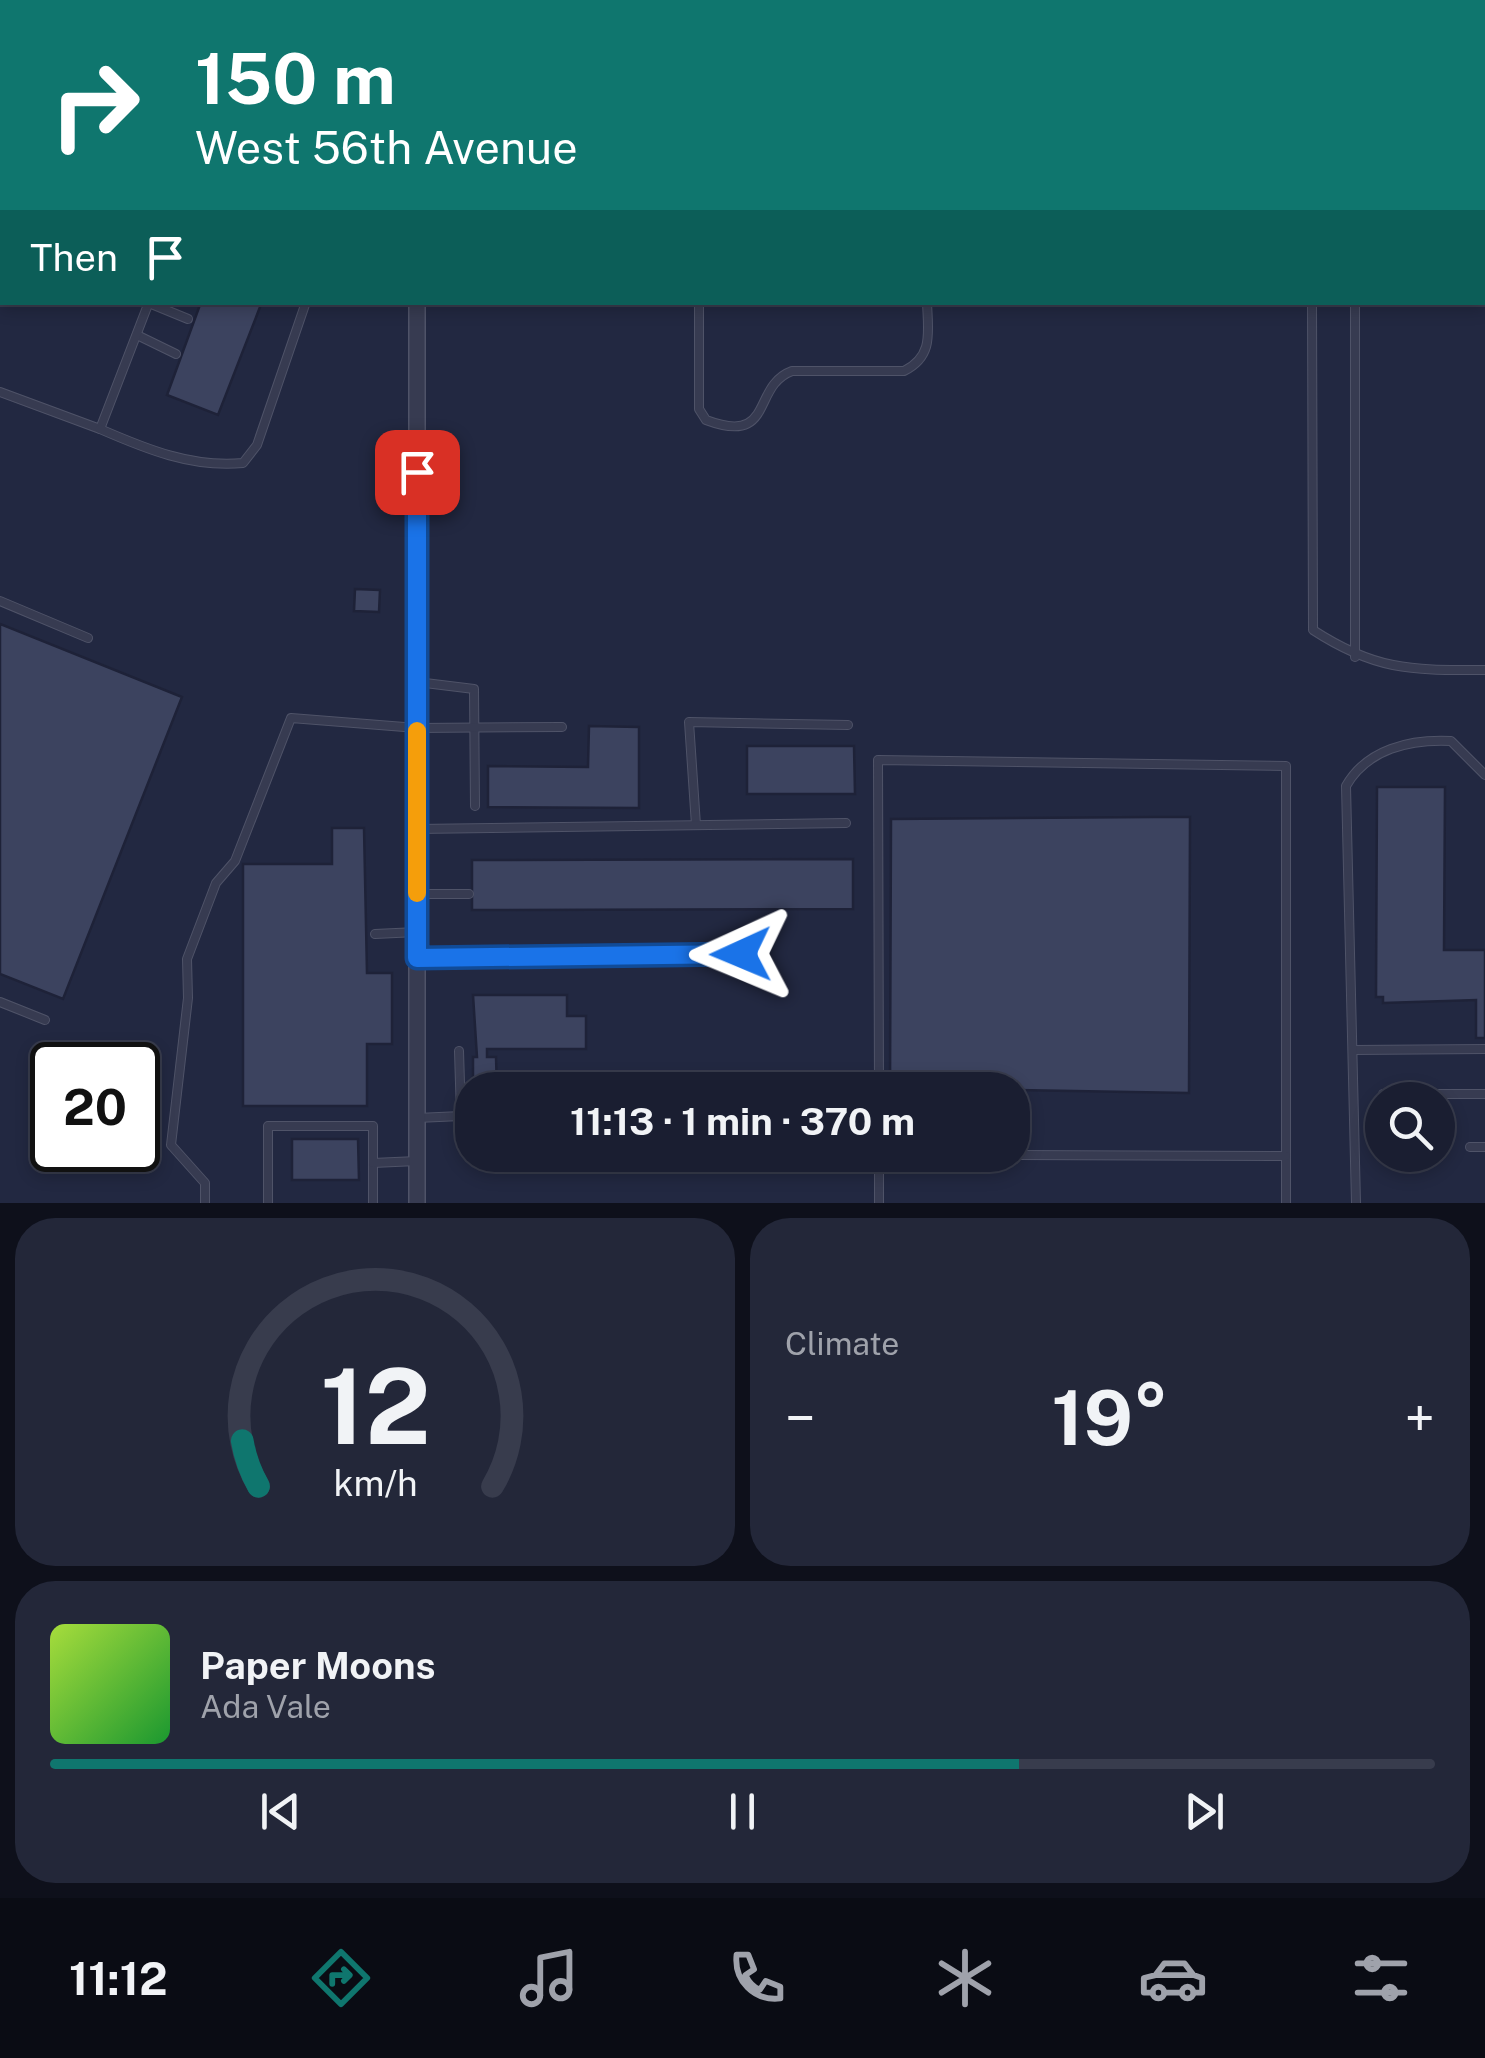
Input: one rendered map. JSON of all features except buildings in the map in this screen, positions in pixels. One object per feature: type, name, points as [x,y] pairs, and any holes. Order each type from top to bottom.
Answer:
[{"type":"street","points":[[416,305],[417,1203]]},
{"type":"lane","points":[[100,430],[148,305]]},
{"type":"lane","points":[[154,305],[188,319]]},
{"type":"lane","points":[[0,392],[140,447],[211,466],[243,464],[257,446],[305,305]]},
{"type":"lane","points":[[699,305],[699,409],[706,420],[737,426],[754,420],[764,409],[768,388],[777,376],[792,371],[904,371],[918,364],[928,349],[927,305]]},
{"type":"lane","points":[[1312,305],[1313,630],[1355,658],[1413,670],[1485,670]]},
{"type":"lane","points":[[1355,658],[1356,305]]},
{"type":"lane","points":[[136,335],[176,354]]},
{"type":"lane","points":[[0,601],[88,638]]},
{"type":"lane","points":[[417,682],[474,689],[475,806]]},
{"type":"lane","points":[[205,1203],[205,1183],[171,1145],[188,998],[187,959],[216,883],[235,861],[291,718],[417,728],[562,727]]},
{"type":"lane","points":[[696,825],[688,722],[848,725]]},
{"type":"lane","points":[[1356,1203],[1346,786],[1354,772],[1380,752],[1422,740],[1451,742],[1485,775]]},
{"type":"lane","points":[[879,1072],[878,760],[1286,766],[1286,1203]]},
{"type":"lane","points":[[417,829],[846,823]]},
{"type":"lane","points":[[417,894],[469,894]]},
{"type":"lane","points":[[375,934],[417,932]]},
{"type":"lane","points":[[417,958],[741,954]]},
{"type":"lane","points":[[0,1002],[46,1020]]},
{"type":"lane","points":[[1353,1050],[1485,1048]]},
{"type":"lane","points":[[417,1118],[461,1116],[459,1051]]},
{"type":"lane","points":[[1455,1094],[1485,1094]]},
{"type":"lane","points":[[268,1203],[268,1126],[372,1126],[373,1203]]},
{"type":"lane","points":[[1470,1147],[1485,1147]]},
{"type":"lane","points":[[1030,1155],[1286,1156]]},
{"type":"lane","points":[[372,1163],[417,1162]]},
{"type":"lane","points":[[879,1172],[879,1203]]},
{"type":"slow traffic","points":[[417,731],[417,893]]},
{"type":"route","points":[[417,472],[417,958],[741,954]]}]
